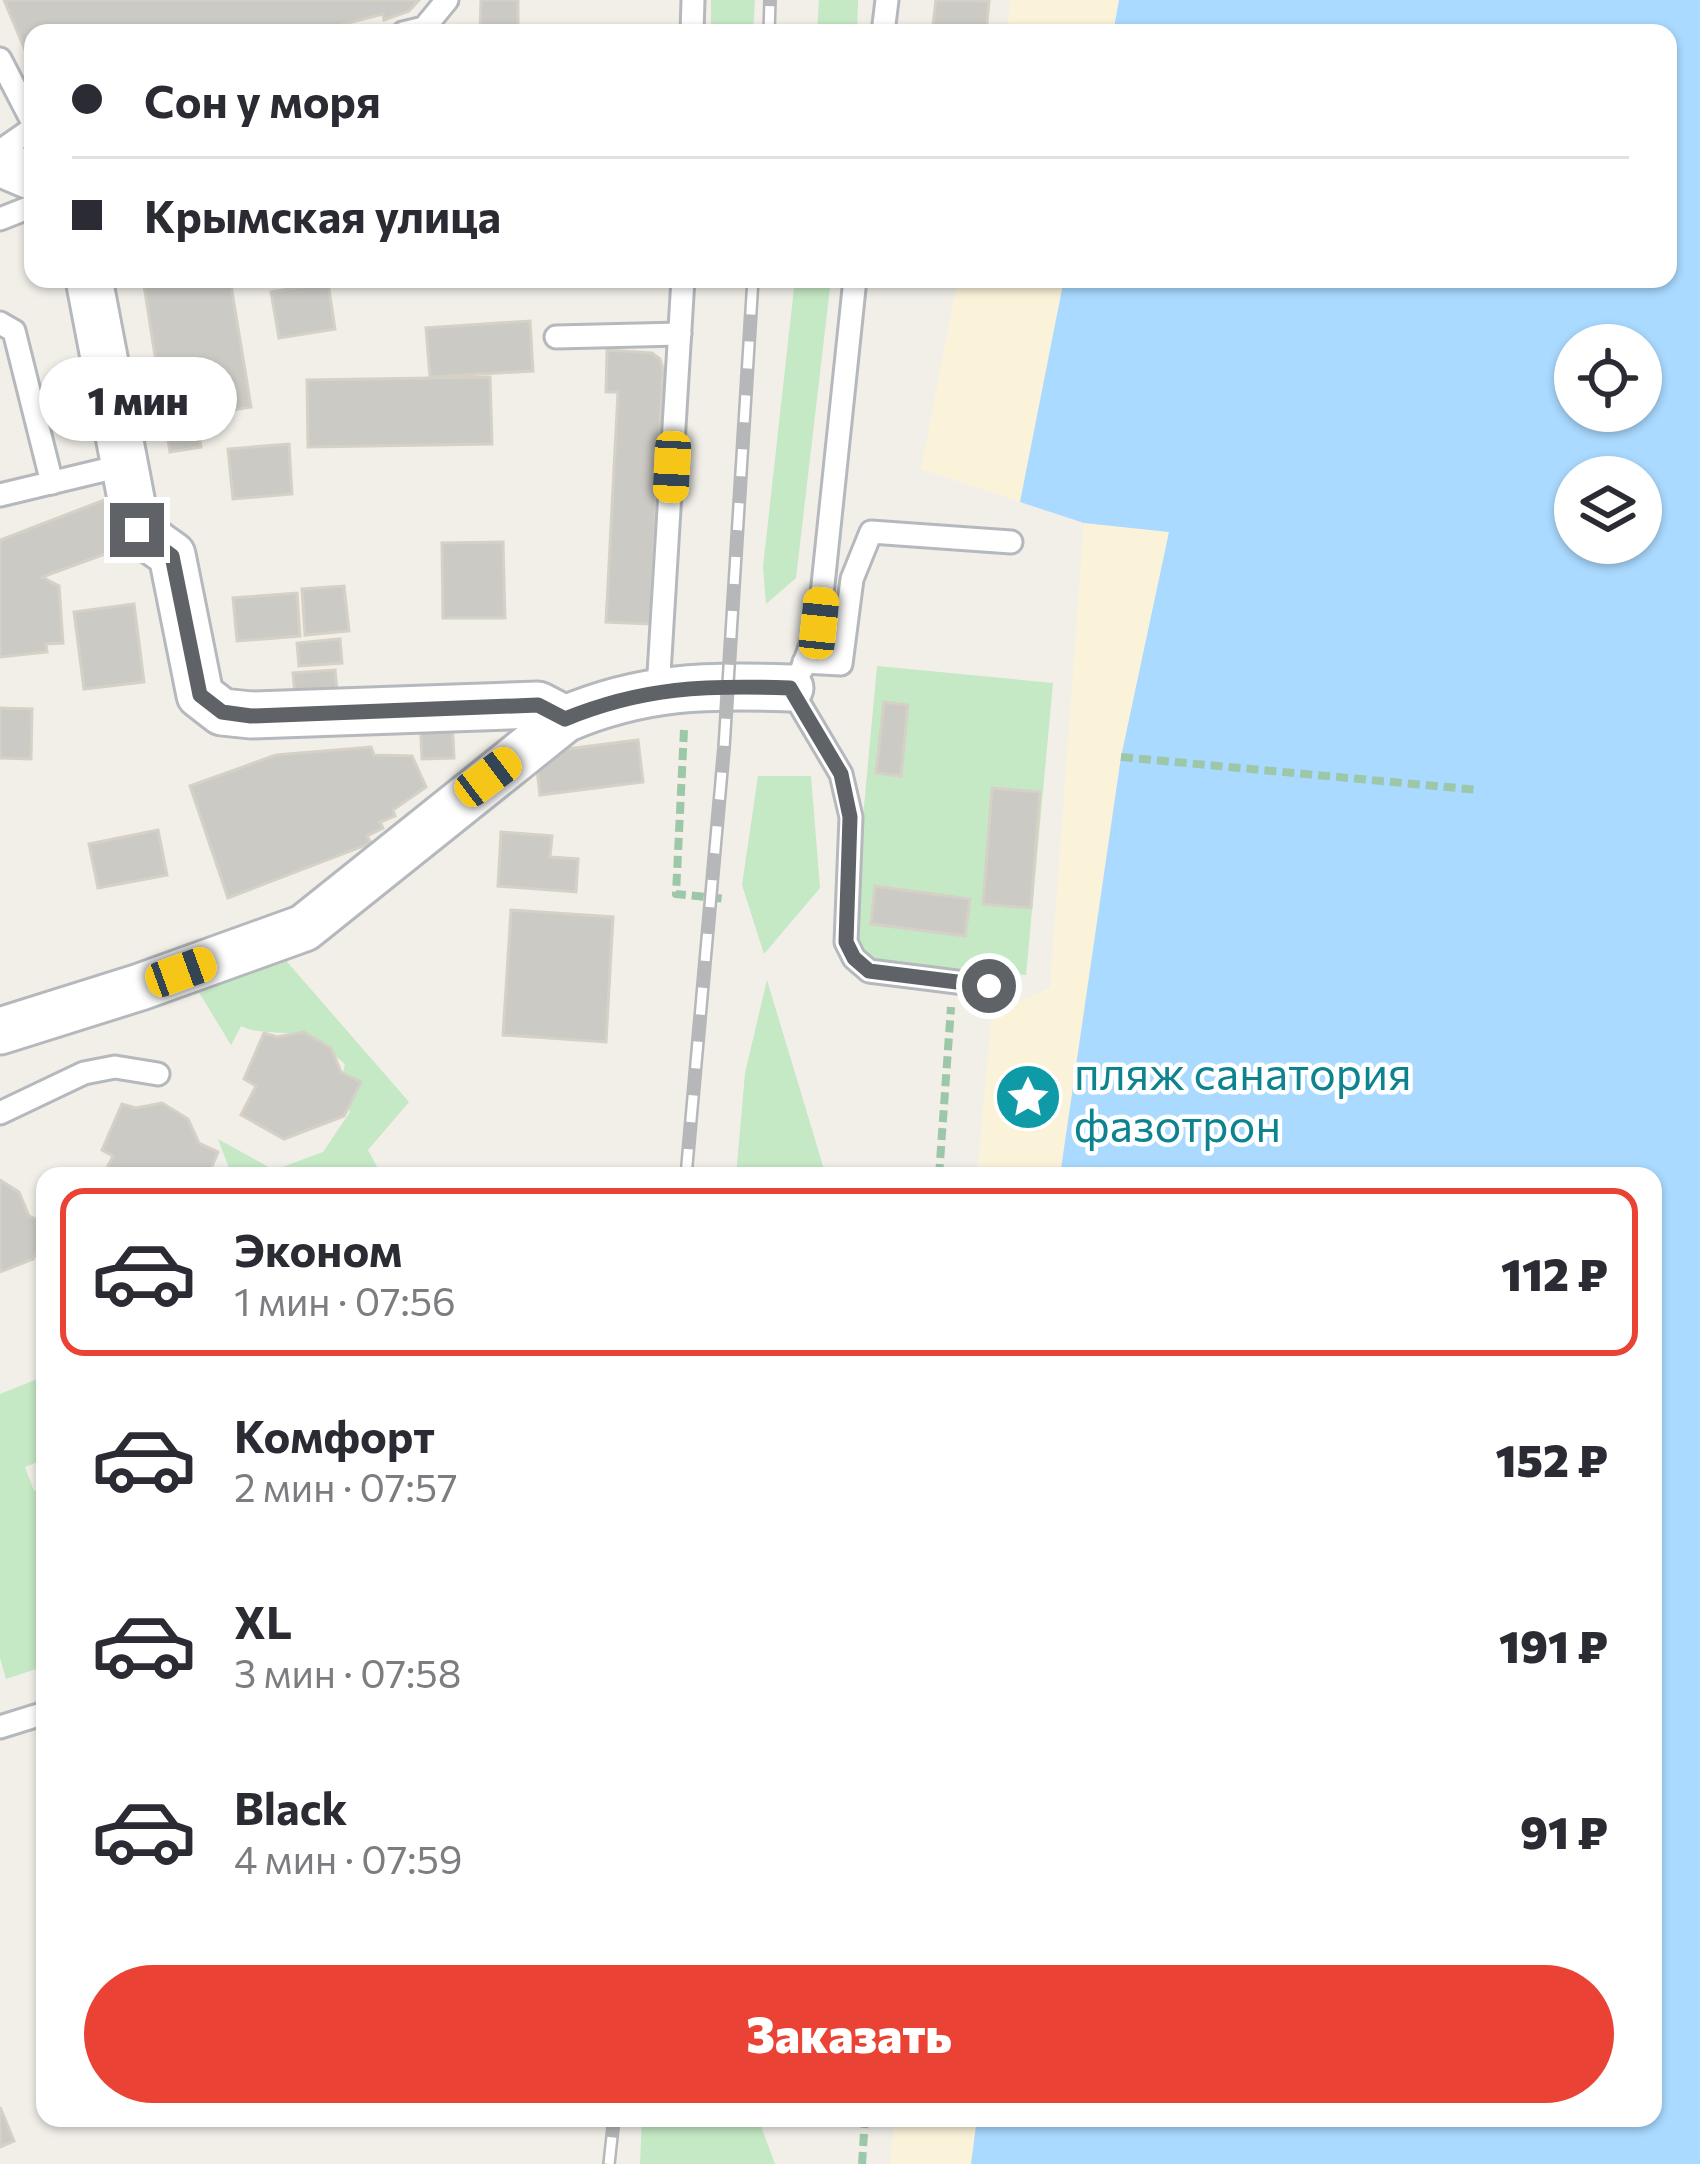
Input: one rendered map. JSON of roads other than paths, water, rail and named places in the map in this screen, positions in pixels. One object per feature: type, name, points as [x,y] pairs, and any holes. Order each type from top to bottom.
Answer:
[{"type":"street","points":[[91,288],[137,530],[172,556],[200,695],[222,712],[251,716],[538,705],[565,719]]},
{"type":"street","points":[[0,1031],[304,928],[565,719],[612,699],[671,707],[797,675]]},
{"type":"lane","points":[[427,24],[447,0]]},
{"type":"lane","points":[[0,59],[24,108]]},
{"type":"lane","points":[[0,151],[24,133]]},
{"type":"lane","points":[[671,707],[683,288]]},
{"type":"lane","points":[[854,288],[819,623],[797,675],[841,774],[850,817],[846,942],[854,958],[869,971],[989,986]]},
{"type":"lane","points":[[0,322],[14,331],[52,483]]},
{"type":"lane","points":[[556,337],[680,334]]},
{"type":"lane","points":[[0,495],[125,465]]},
{"type":"lane","points":[[797,675],[841,664],[852,579],[872,532],[1011,542]]},
{"type":"lane","points":[[0,1113],[84,1073],[115,1067],[158,1074]]},
{"type":"lane","points":[[0,1727],[36,1716]]},
{"type":"water","points":[[1119,0],[1700,0],[1700,2164],[971,2164],[976,2127],[1662,2127],[1662,1167],[1061,1167],[1121,757],[1169,532],[1084,523],[1020,502],[1062,288],[1677,288],[1677,24],[1115,24]]},
{"type":"railway","points":[[769,24],[770,0]]},
{"type":"railway","points":[[687,1167],[724,748],[752,288]]},
{"type":"railway","points":[[609,2164],[613,2127]]},
{"type":"place","name":"пляж санатория фазотрон","points":[[1028,1097]]}]
